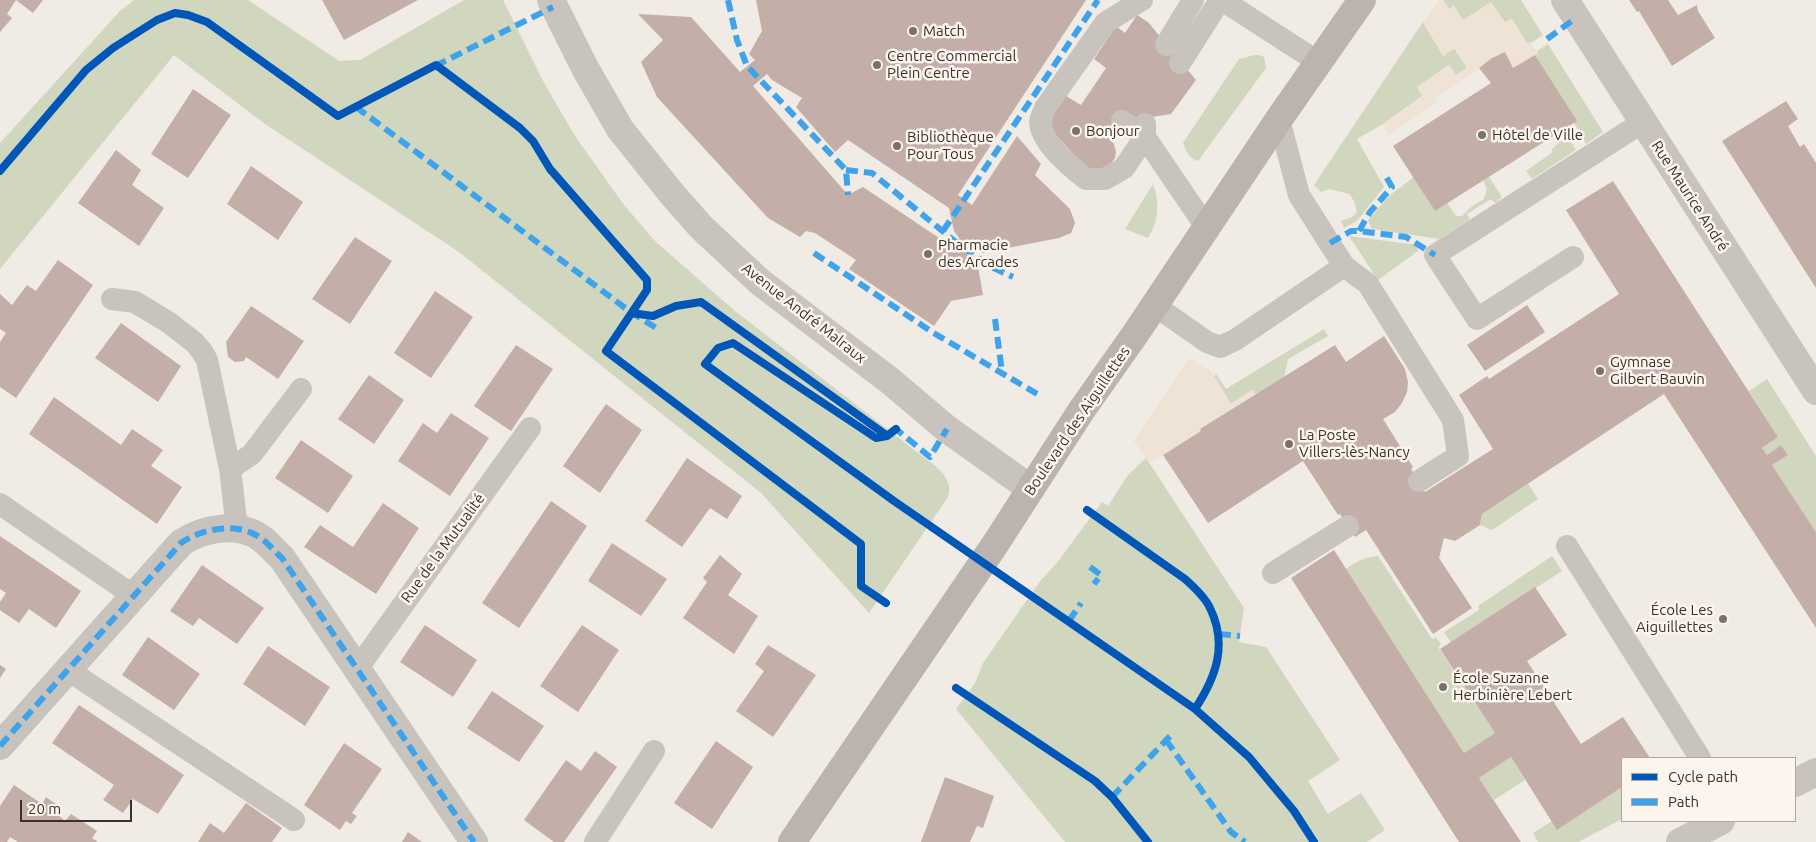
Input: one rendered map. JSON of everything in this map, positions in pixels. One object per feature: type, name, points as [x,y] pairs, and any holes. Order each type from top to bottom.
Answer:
[{"type":"main road","name":"Boulevard des Aiguillettes","points":[[792,842],[994,546],[1080,411],[1362,0]]},
{"type":"street","name":"Avenue André Malraux","points":[[551,0],[585,68],[620,128],[672,194],[701,227],[760,282],[889,380],[947,429],[1031,489]]},
{"type":"street","name":"Rue Maurice André","points":[[1564,0],[1816,391]]},
{"type":"street","points":[[0,746],[181,543],[193,535],[218,529],[248,531],[262,538],[282,558],[474,842]]},
{"type":"street","points":[[1796,782],[1816,772]]},
{"type":"street","points":[[1680,842],[1719,822]]},
{"type":"lane","points":[[1142,0],[1105,23],[1046,108],[1040,121],[1042,132],[1056,153],[1086,179],[1105,179],[1124,168],[1145,128]]},
{"type":"lane","points":[[1166,45],[1193,0]]},
{"type":"lane","points":[[1180,63],[1221,0],[1318,62]]},
{"type":"lane","points":[[1279,119],[1299,195],[1344,266],[1368,284],[1453,420],[1458,456],[1419,481]]},
{"type":"lane","points":[[1122,121],[1145,128],[1206,227]]},
{"type":"lane","points":[[1573,257],[1477,319],[1434,255],[1643,122]]},
{"type":"lane","points":[[1154,305],[1207,342],[1220,347],[1235,340],[1344,266]]},
{"type":"lane","points":[[112,300],[135,302],[168,322],[201,350],[207,360],[230,469],[237,529]]},
{"type":"lane","points":[[230,469],[252,454],[301,389]]},
{"type":"lane","name":"Rue de la Mutualité","points":[[356,668],[530,428]]},
{"type":"lane","points":[[0,504],[134,596]]},
{"type":"lane","points":[[1273,573],[1348,526]]},
{"type":"lane","points":[[1567,546],[1699,757]]},
{"type":"lane","points":[[68,670],[294,820]]},
{"type":"lane","points":[[595,842],[654,751]]},
{"type":"green space","points":[[134,0],[248,0],[339,61],[360,60],[464,0],[503,0],[543,81],[575,136],[624,205],[655,241],[735,311],[929,461],[945,476],[949,489],[948,497],[869,613],[761,493],[459,252],[265,124],[174,55],[0,269],[0,143],[120,11]]},
{"type":"green space","points":[[1443,0],[1521,0],[1543,35],[1528,45],[1512,19],[1506,23],[1463,20],[1454,6],[1449,9]]},
{"type":"green space","points":[[1423,22],[1443,56],[1454,48],[1467,68],[1456,75],[1449,65],[1417,87],[1422,96],[1383,124],[1357,139],[1384,187],[1357,221],[1344,228],[1341,221],[1352,217],[1357,212],[1354,201],[1349,194],[1330,189],[1321,192],[1314,185]]},
{"type":"green space","points":[[1548,44],[1603,132],[1586,144],[1535,55],[1538,53],[1537,51]]},
{"type":"green space","points":[[1254,55],[1264,57],[1266,68],[1198,161],[1195,160],[1185,149],[1183,143],[1239,59]]},
{"type":"green space","points":[[1567,135],[1576,150],[1532,179],[1526,171],[1553,152],[1551,150]]},
{"type":"green space","points":[[1414,177],[1435,211],[1447,203],[1456,216],[1462,216],[1471,207],[1484,199],[1487,189],[1483,180],[1489,177],[1502,197],[1495,203],[1491,199],[1467,214],[1470,219],[1439,239],[1372,229],[1368,220],[1390,195]]},
{"type":"green space","points":[[1153,184],[1157,198],[1157,212],[1148,238],[1125,229]]},
{"type":"green space","points":[[1349,236],[1417,245],[1418,251],[1378,280]]},
{"type":"green space","points":[[1324,329],[1328,336],[1288,359],[1284,378],[1260,393],[1255,394],[1252,390],[1231,404],[1214,376],[1216,374],[1226,389]]},
{"type":"green space","points":[[1767,379],[1816,456],[1816,532],[1772,465],[1788,455],[1781,445],[1767,455],[1762,448],[1778,437],[1749,391]]},
{"type":"green space","points":[[1146,458],[1244,608],[1239,642],[1266,647],[1340,760],[1308,781],[1328,814],[1361,793],[1385,830],[1367,842],[1065,842],[956,709],[975,683],[983,663],[1041,580],[1056,564],[1102,502],[1108,506],[1128,475]]},
{"type":"green space","points":[[1528,484],[1538,499],[1492,530],[1480,525],[1482,514]]},
{"type":"green space","points":[[1378,556],[1432,639],[1436,637],[1441,644],[1438,647],[1495,733],[1464,753],[1346,569],[1361,560]]},
{"type":"green space","points":[[1552,556],[1562,571],[1451,643],[1444,632],[1479,610],[1478,606]]},
{"type":"green space","points":[[1511,757],[1525,780],[1494,800],[1479,778]]},
{"type":"green space","points":[[1621,788],[1621,820],[1578,842],[1538,842],[1533,833],[1552,821],[1558,829]]},
{"type":"shaded area","points":[[1440,0],[1443,0],[1449,9],[1454,6],[1463,20],[1491,2],[1505,22],[1511,19],[1527,44],[1530,42],[1538,53],[1513,68],[1505,53],[1492,58],[1434,99],[1436,102],[1389,135],[1383,124],[1422,96],[1417,87],[1449,65],[1456,75],[1467,68],[1455,48],[1443,56],[1423,22]]},
{"type":"shaded area","points":[[1189,358],[1211,372],[1231,404],[1252,390],[1255,394],[1200,429],[1201,431],[1198,433],[1149,463],[1134,441]]},
{"type":"building","points":[[0,0],[16,0],[7,14],[12,18],[0,32]]},
{"type":"building","points":[[16,0],[43,0],[33,13]]},
{"type":"building","points":[[322,0],[418,0],[344,40]]},
{"type":"building","points":[[756,0],[1086,0],[958,195],[972,205],[1017,136],[1041,164],[1035,175],[1070,209],[1075,223],[1071,233],[1059,238],[982,253],[975,248],[969,256],[977,261],[983,295],[951,301],[934,326],[849,269],[856,260],[815,233],[806,231],[800,237],[768,218],[657,97],[641,62],[663,40],[638,14],[691,17],[740,72],[755,60],[749,54],[762,31]],"holes":[[[767,74],[772,80],[802,98],[796,107],[835,152],[848,140],[949,208],[954,231],[959,238],[954,248],[863,187],[848,195],[753,86]]]},
{"type":"building","points":[[1629,0],[1668,0],[1678,15],[1697,5],[1698,11],[1715,38],[1672,66],[1639,11],[1637,12]]},
{"type":"building","points":[[1137,15],[1148,22],[1196,80],[1171,114],[1123,119],[1109,138],[1114,144],[1115,158],[1110,165],[1097,170],[1090,169],[1084,166],[1056,135],[1051,120],[1053,113],[1066,96],[1081,105],[1106,68],[1094,59],[1116,26],[1125,33]]},
{"type":"building","name":"Hôtel de Ville","points":[[1505,52],[1513,68],[1535,55],[1577,121],[1435,211],[1393,146],[1491,83],[1479,68],[1492,58]]},
{"type":"building","points":[[193,89],[231,115],[188,178],[151,154]]},
{"type":"building","points":[[1786,101],[1798,119],[1788,126],[1800,147],[1804,144],[1816,163],[1816,288],[1722,141]]},
{"type":"building","points":[[116,150],[141,170],[132,185],[164,208],[139,246],[78,203]]},
{"type":"building","points":[[251,166],[303,202],[278,240],[227,204]]},
{"type":"building","points":[[1613,181],[1778,437],[1762,448],[1767,455],[1781,445],[1788,455],[1772,465],[1816,532],[1816,628],[1664,394],[1482,514],[1480,525],[1455,541],[1444,538],[1439,558],[1472,608],[1433,634],[1366,530],[1355,537],[1340,514],[1338,515],[1303,461],[1208,523],[1163,455],[1201,431],[1200,429],[1335,345],[1346,362],[1384,336],[1405,369],[1408,382],[1407,392],[1395,412],[1383,419],[1413,467],[1411,469],[1425,492],[1493,449],[1459,395],[1487,376],[1489,379],[1619,294],[1566,210]]},
{"type":"building","points":[[355,237],[392,261],[350,324],[312,299]]},
{"type":"building","points":[[58,260],[93,285],[16,398],[0,387],[0,342],[6,333],[0,329],[0,294],[12,305],[27,285],[36,291]]},
{"type":"building","points":[[435,291],[473,317],[431,378],[394,353]]},
{"type":"building","points":[[1527,305],[1545,332],[1485,371],[1467,345]]},
{"type":"building","points":[[251,306],[304,341],[278,379],[246,357],[244,361],[235,362],[228,357],[226,342]]},
{"type":"building","points":[[121,323],[181,366],[158,402],[95,358]]},
{"type":"building","points":[[516,345],[553,369],[511,431],[474,406]]},
{"type":"building","points":[[369,375],[404,400],[374,444],[338,419]]},
{"type":"building","points":[[54,397],[121,445],[132,429],[163,450],[151,466],[182,487],[157,524],[29,434]]},
{"type":"building","points":[[606,404],[642,430],[600,493],[563,466]]},
{"type":"building","points":[[451,413],[489,438],[450,496],[398,461],[423,423],[437,433]]},
{"type":"building","points":[[301,440],[353,476],[328,513],[275,478]]},
{"type":"building","points":[[687,458],[742,496],[727,519],[710,508],[682,547],[645,521]]},
{"type":"building","points":[[551,501],[587,526],[519,628],[482,603]]},
{"type":"building","points":[[383,503],[419,528],[376,594],[304,547],[320,525],[353,547]]},
{"type":"building","points":[[0,536],[81,591],[56,628],[29,609],[19,623],[0,610],[0,602],[6,593],[0,589]]},
{"type":"building","points":[[612,543],[667,579],[641,616],[588,581]]},
{"type":"building","points":[[1334,550],[1464,753],[1495,733],[1440,649],[1535,587],[1567,635],[1527,661],[1581,744],[1623,717],[1649,757],[1621,757],[1621,788],[1557,830],[1511,757],[1479,778],[1521,842],[1459,842],[1291,578]]},
{"type":"building","points":[[720,555],[742,574],[728,595],[758,616],[734,654],[683,618],[707,582],[703,578]]},
{"type":"building","points":[[202,565],[264,608],[237,644],[199,618],[193,626],[170,611]]},
{"type":"building","points":[[425,625],[477,660],[453,697],[400,662]]},
{"type":"building","points":[[582,625],[619,650],[578,712],[540,686]]},
{"type":"building","points":[[148,637],[200,674],[174,710],[122,675]]},
{"type":"building","points":[[768,645],[816,675],[773,737],[736,711],[764,671],[755,664]]},
{"type":"building","points":[[268,646],[330,687],[305,726],[243,684]]},
{"type":"building","points":[[0,665],[6,669],[0,678]]},
{"type":"building","points":[[492,691],[544,726],[519,762],[467,728]]},
{"type":"building","points":[[79,705],[184,775],[158,814],[133,799],[123,813],[103,800],[114,785],[52,743]]},
{"type":"building","points":[[716,741],[753,767],[712,829],[674,803]]},
{"type":"building","points":[[344,743],[382,769],[352,813],[357,816],[351,824],[346,821],[340,830],[304,805]]},
{"type":"building","points":[[595,751],[617,767],[564,842],[554,842],[524,820],[566,760],[581,771]]},
{"type":"building","points":[[945,777],[994,796],[983,828],[977,826],[970,842],[921,842]]},
{"type":"building","points":[[14,785],[42,804],[46,797],[60,807],[56,813],[65,821],[71,814],[97,831],[92,838],[98,842],[18,842],[10,837],[7,842],[0,842],[0,806]]},
{"type":"building","points":[[246,803],[282,828],[272,842],[198,842],[210,823],[224,833]]},
{"type":"building","points":[[408,832],[422,842],[402,842]]},
{"type":"marked path","points":[[728,0],[737,40],[747,66],[846,170],[848,195]]},
{"type":"marked path","points":[[943,231],[1098,0]]},
{"type":"marked path","points":[[435,66],[553,7]]},
{"type":"marked path","points":[[1547,39],[1576,18]]},
{"type":"marked path","points":[[356,107],[632,313],[658,329]]},
{"type":"marked path","points":[[846,170],[872,173],[957,243],[991,267],[1013,277]]},
{"type":"marked path","points":[[1359,231],[1370,212],[1392,187],[1384,173]]},
{"type":"marked path","points":[[1330,243],[1351,231],[1359,231],[1406,237],[1435,255]]},
{"type":"marked path","points":[[814,253],[932,332],[1039,395]]},
{"type":"marked path","points":[[995,319],[1002,372]]},
{"type":"marked path","points":[[893,431],[896,429],[930,457],[947,429]]},
{"type":"marked path","points":[[0,746],[181,543],[210,530],[232,528],[243,530],[253,533],[262,539],[282,558],[474,842]]},
{"type":"marked path","points":[[1090,567],[1101,575],[1094,584]]},
{"type":"marked path","points":[[1069,621],[1081,603]]},
{"type":"marked path","points":[[1219,634],[1240,636]]},
{"type":"marked path","points":[[1112,797],[1172,734]]},
{"type":"marked path","points":[[1166,740],[1231,832],[1245,842]]},
{"type":"cycle path","points":[[0,171],[86,70],[113,48],[157,20],[175,13],[188,15],[207,22],[338,116],[436,65],[520,128],[533,141],[550,169],[647,280],[647,290],[606,351],[861,544],[861,586],[886,603]]},
{"type":"cycle path","points":[[632,313],[653,316],[676,306],[701,302],[886,435]]},
{"type":"cycle path","points":[[896,429],[887,436],[876,438],[733,343],[718,348],[705,364],[894,501],[1195,709],[1249,757],[1294,811],[1314,842]]},
{"type":"cycle path","points":[[1087,510],[1185,579],[1199,592],[1208,604],[1215,622],[1219,648],[1214,673],[1195,709]]},
{"type":"cycle path","points":[[956,688],[1095,781],[1112,797],[1148,842]]},
{"type":"place","name":"Match","points":[[913,31]]},
{"type":"place","name":"Centre Commercial Plein Centre","points":[[877,65]]},
{"type":"place","name":"Bonjour","points":[[1076,131]]},
{"type":"place","name":"Hôtel de Ville","points":[[1482,135]]},
{"type":"place","name":"Bibliothèque Pour Tous","points":[[897,146]]},
{"type":"place","name":"Pharmacie des Arcades","points":[[928,254]]},
{"type":"place","name":"Gymnase Gilbert Bauvin","points":[[1600,371]]},
{"type":"place","name":"La Poste Villers-lès-Nancy","points":[[1289,444]]},
{"type":"place","name":"École Les Aiguillettes","points":[[1723,619]]},
{"type":"place","name":"École Suzanne Herbinière Lebert","points":[[1443,687]]}]
